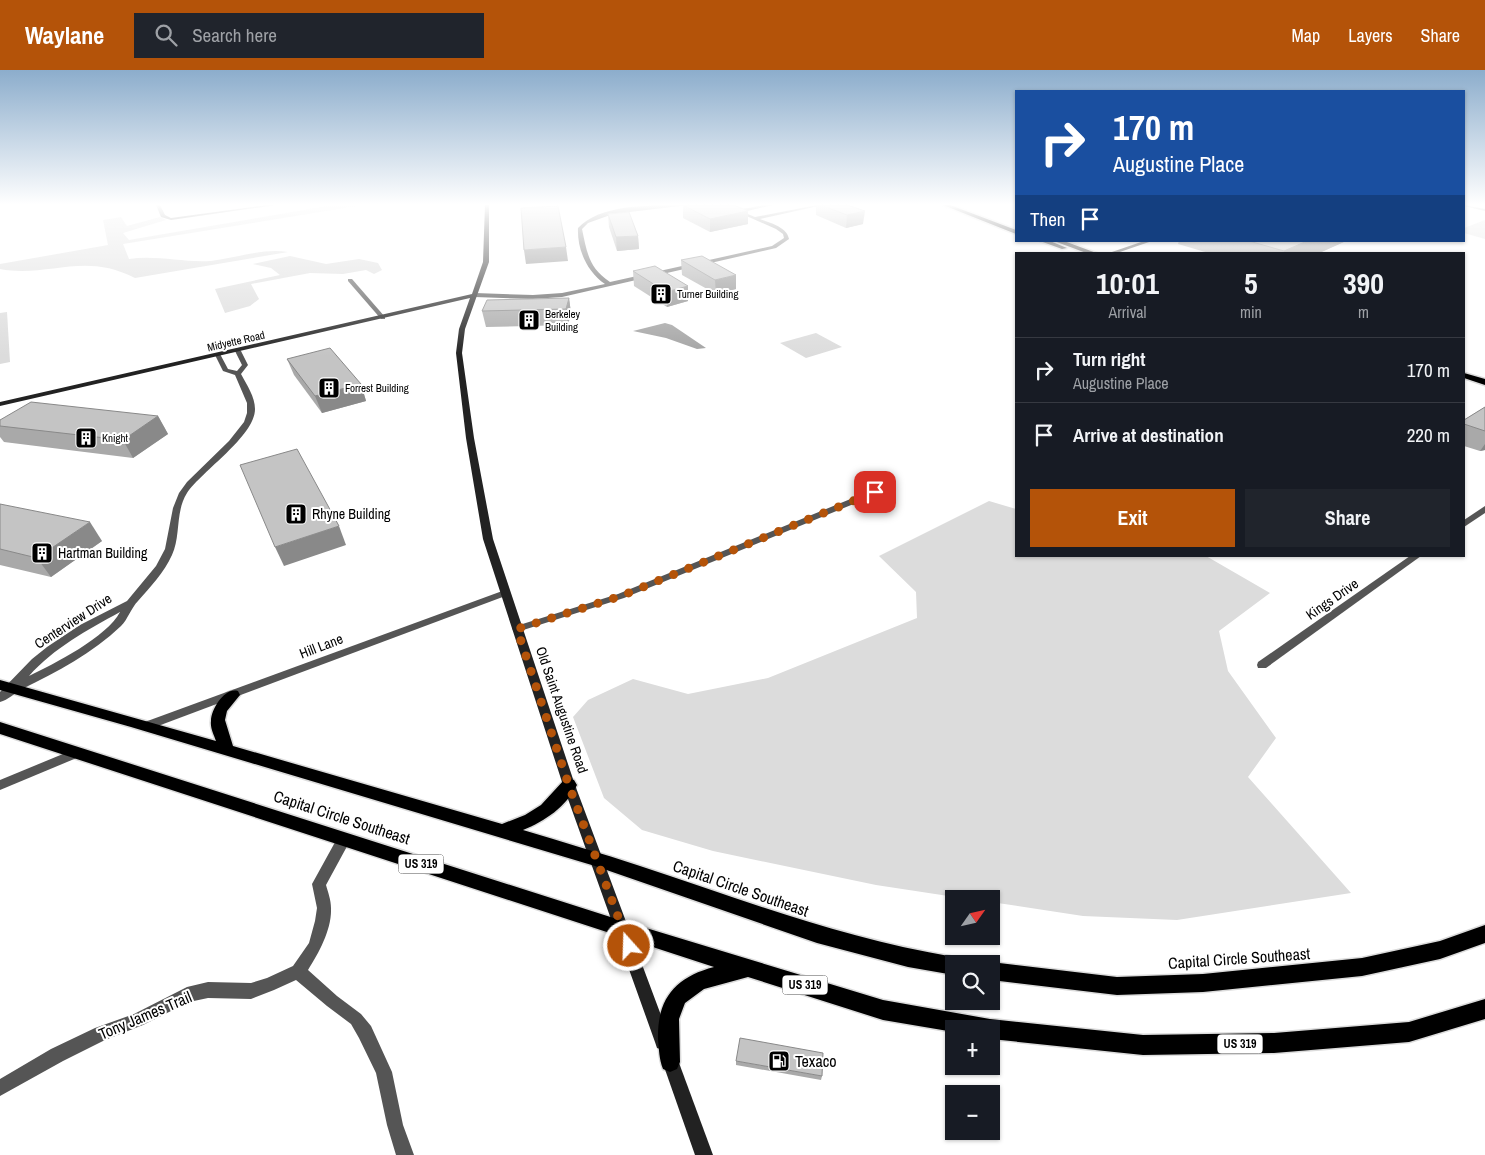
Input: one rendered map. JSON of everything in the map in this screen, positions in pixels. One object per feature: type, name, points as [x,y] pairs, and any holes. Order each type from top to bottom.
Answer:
[{"type":"main road","points":[[1465,367],[1485,374]]},
{"type":"main road","points":[[1465,375],[1485,382]]},
{"type":"main road","name":"Capital Circle Southeast","points":[[4,690],[146,726],[598,860],[787,926],[855,946],[923,962],[945,965]]},
{"type":"main road","points":[[226,750],[216,723],[217,712],[233,695]]},
{"type":"main road","name":"Capital Circle Southeast","points":[[0,728],[75,754],[623,930],[883,1010],[945,1021]]},
{"type":"main road","points":[[500,832],[543,814],[558,801],[569,786]]},
{"type":"main road","name":"Capital Circle Southeast","points":[[1000,972],[1116,986],[1204,983],[1362,968],[1440,950],[1485,934]]},
{"type":"main road","points":[[670,1062],[668,1018],[682,993],[696,982],[749,968]]},
{"type":"main road","name":"Capital Circle Southeast","points":[[1000,1030],[1143,1045],[1274,1043],[1409,1032],[1485,1009]]},
{"type":"street","name":"Old Saint Augustine Road","points":[[486,256],[486,262],[462,329],[459,353],[480,501],[488,539],[569,786],[598,860],[704,1155]]},
{"type":"street","points":[[586,256],[588,264],[594,274],[609,284]]},
{"type":"street","points":[[475,295],[548,296],[736,256]]},
{"type":"street","points":[[350,280],[383,318]]},
{"type":"street","name":"Midyette Road","points":[[0,404],[383,318],[475,295]]},
{"type":"street","name":"Centerview Drive","points":[[238,351],[245,366],[238,374]]},
{"type":"street","name":"Centerview Drive","points":[[4,690],[58,668],[119,622],[131,603],[155,575],[168,554],[181,496],[190,483],[235,438],[248,422],[252,412],[250,400],[238,374],[225,370],[218,355]]},
{"type":"street","points":[[517,629],[621,596],[875,492]]},
{"type":"street","points":[[1465,523],[1485,509]]},
{"type":"street","name":"Kings Drive","points":[[1262,665],[1416,557]]},
{"type":"street","name":"Hill Lane","points":[[146,726],[505,593]]},
{"type":"street","name":"Centerview Drive","points":[[4,690],[41,657],[104,616],[131,603]]},
{"type":"street","points":[[0,785],[75,754]]},
{"type":"street","points":[[344,839],[320,884],[324,908],[322,921],[315,946],[298,971],[332,1001],[356,1018],[365,1032],[384,1072],[395,1125],[405,1155]]},
{"type":"street","name":"Tony James Trail","points":[[0,1088],[57,1055],[101,1034],[138,1020],[187,995],[208,990],[251,991],[269,985],[298,971]]},
{"type":"shaded area","points":[[48,256],[128,256],[129,259],[150,258],[211,261],[240,256],[267,256],[135,278],[117,270],[99,266],[17,271],[0,269],[0,264]]},
{"type":"shaded area","points":[[290,256],[326,264],[359,259],[378,263],[382,270],[374,274],[366,270],[343,274],[310,273],[251,284],[259,299],[250,306],[225,313],[215,289],[280,275],[271,268],[253,264]]},
{"type":"shaded area","points":[[7,312],[10,362],[0,364],[0,313]]},
{"type":"shaded area","points":[[665,323],[672,325],[706,348],[697,349],[666,338],[633,331]]},
{"type":"shaded area","points":[[816,333],[842,347],[806,358],[780,343]]},
{"type":"shaded area","points":[[989,501],[1015,509],[1015,557],[1208,557],[1270,593],[1219,631],[1228,671],[1276,738],[1248,777],[1351,893],[1177,920],[1083,916],[1000,903],[1000,890],[945,890],[945,896],[876,885],[713,851],[642,830],[604,798],[573,717],[588,700],[633,679],[688,694],[768,678],[917,618],[916,592],[879,556]]},
{"type":"building","points":[[702,256],[736,275],[715,280],[681,260]]},
{"type":"building","points":[[655,266],[688,286],[666,292],[633,271]]},
{"type":"building","points":[[569,298],[566,309],[482,311],[487,300]]},
{"type":"building","points":[[330,348],[361,384],[315,396],[287,359]]},
{"type":"building","points":[[31,402],[158,416],[123,440],[0,426],[0,420]]},
{"type":"building","points":[[1485,407],[1485,431],[1465,424],[1465,419]]},
{"type":"building","name":"Rhyne Building","points":[[297,449],[339,526],[275,547],[240,465]]},
{"type":"building","points":[[0,504],[90,522],[37,558],[0,549]]},
{"type":"building","name":"Texaco","points":[[740,1038],[823,1053],[822,1076],[736,1061]]},
{"type":"place","name":"Turner Building","points":[[661,294]]},
{"type":"place","name":"Berkeley Building","points":[[529,320]]},
{"type":"place","name":"Forrest Building","points":[[329,388]]},
{"type":"place","name":"Knight","points":[[86,438]]},
{"type":"place","name":"Rhyne Building","points":[[296,514]]},
{"type":"place","name":"Hartman Building","points":[[42,553]]},
{"type":"place","name":"Texaco","points":[[779,1061]]},
{"type":"route","points":[[629,946],[569,786],[517,629],[549,617],[621,596],[875,492]]}]
